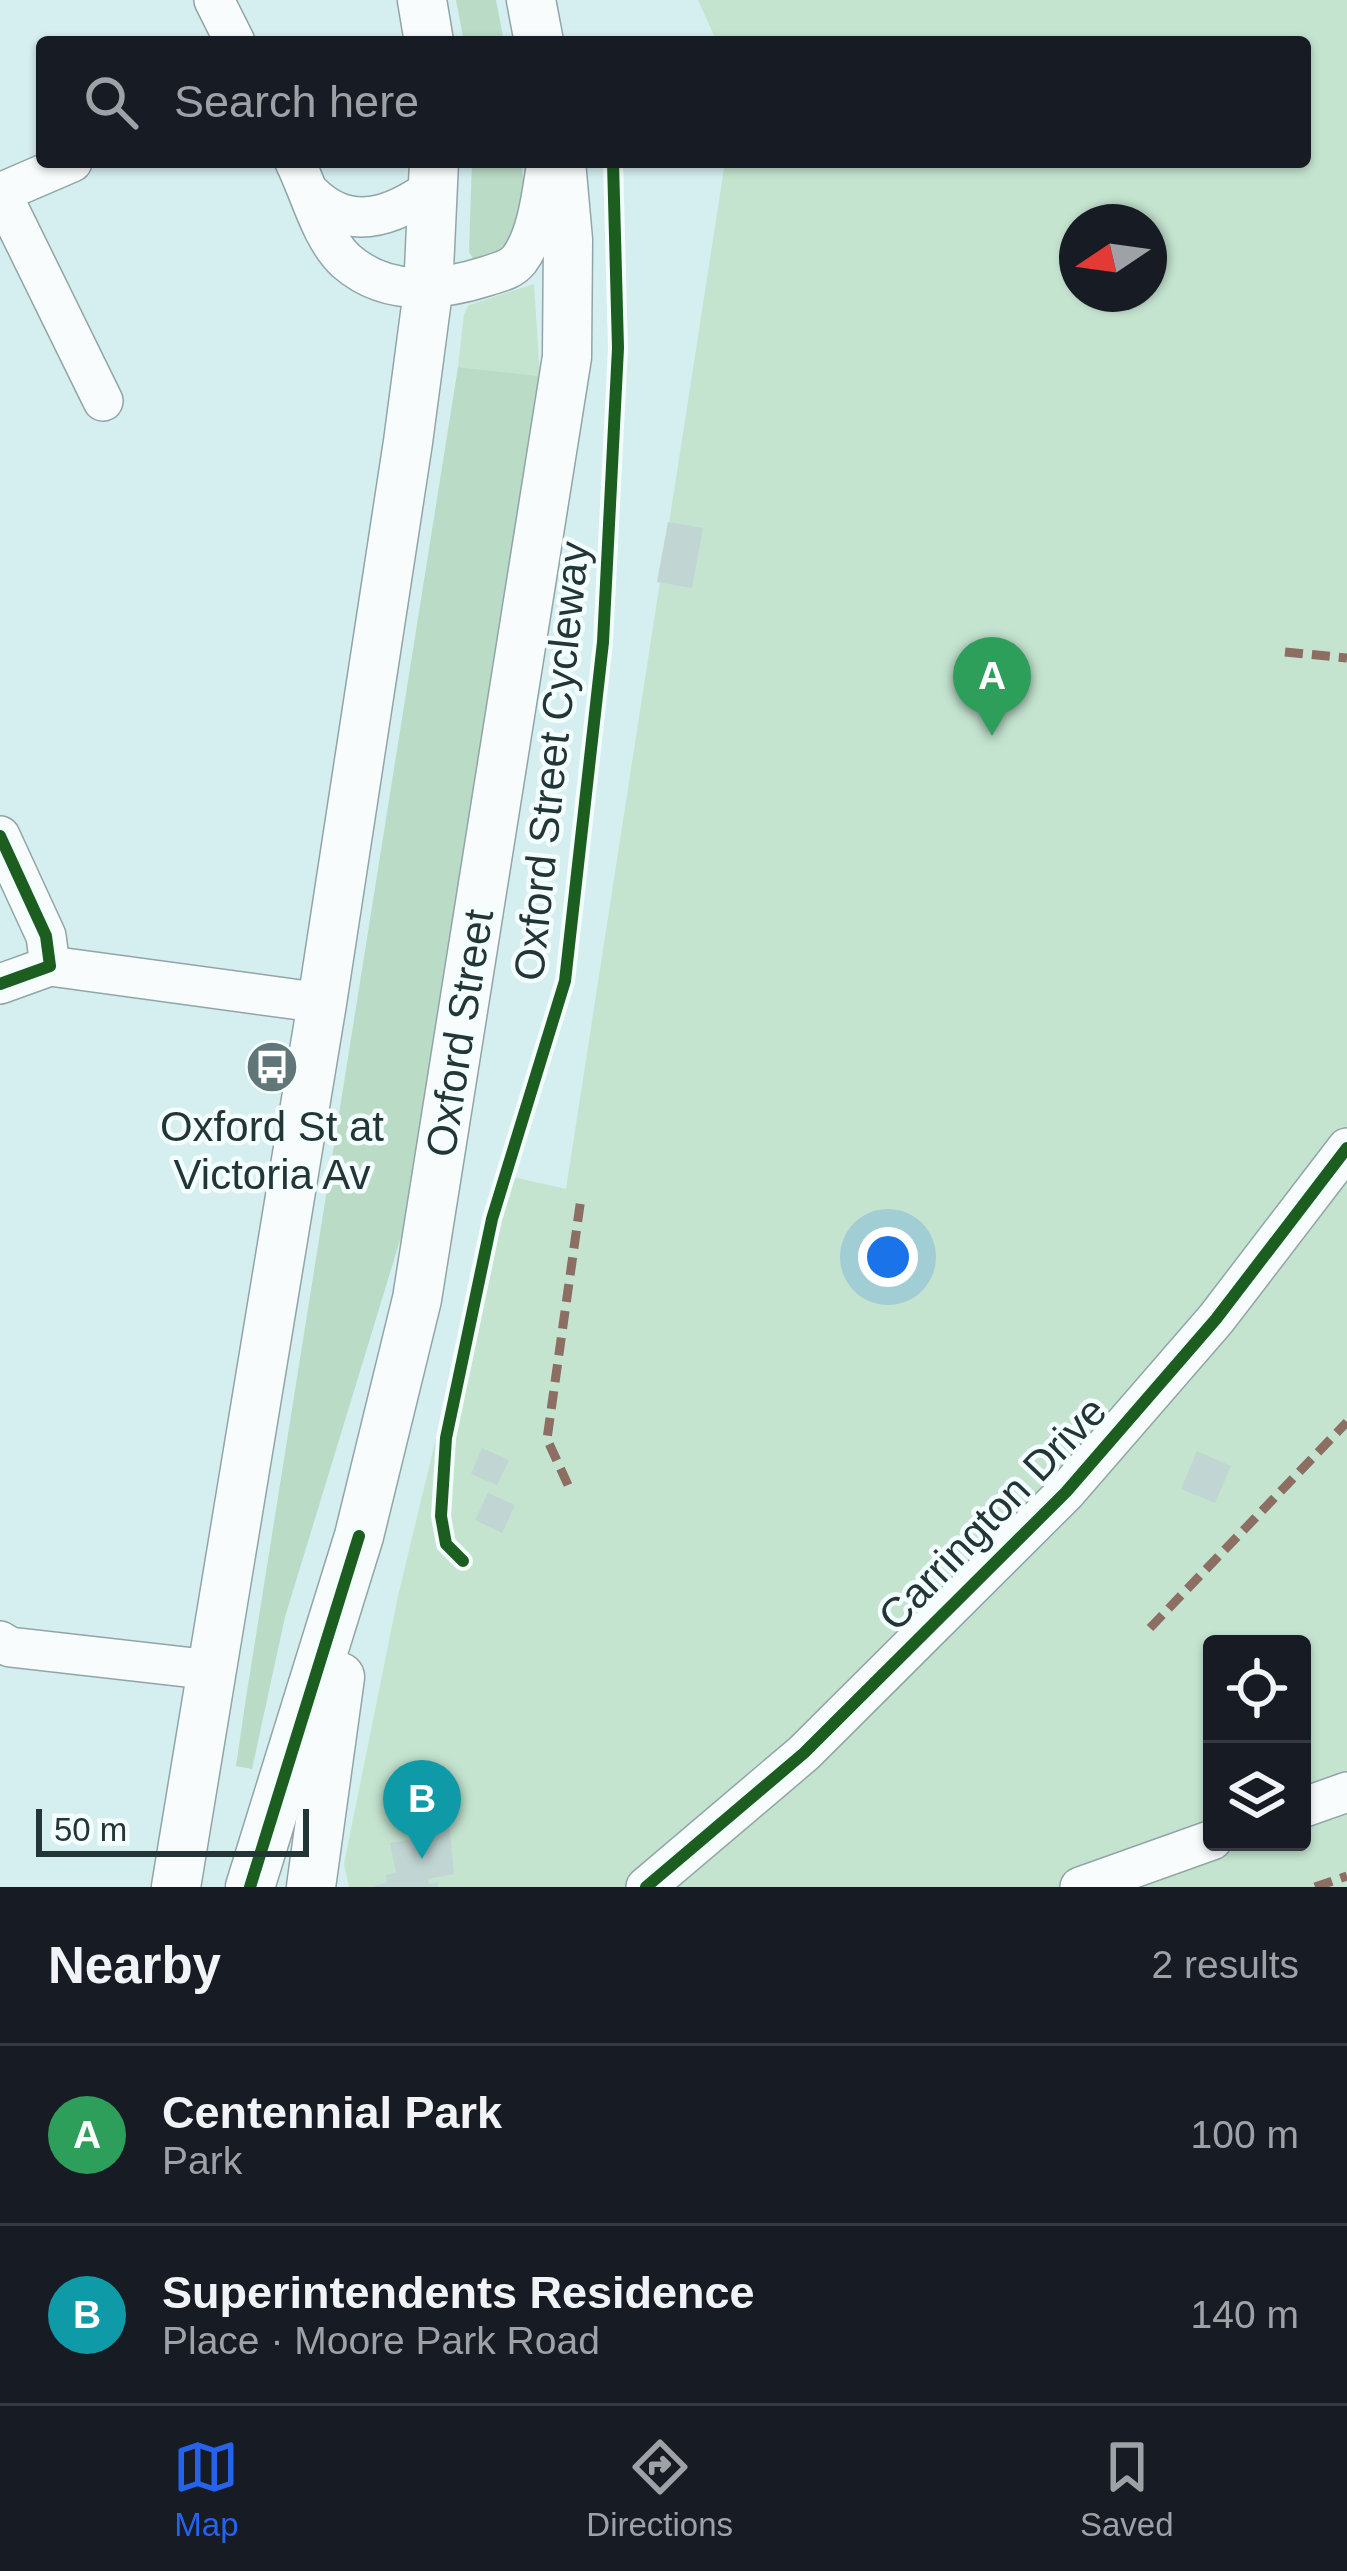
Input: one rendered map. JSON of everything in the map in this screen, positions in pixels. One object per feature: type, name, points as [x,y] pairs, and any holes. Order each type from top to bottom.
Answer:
[{"type":"main road","points":[[422,0],[428,36]]},
{"type":"main road","points":[[531,0],[538,36]]},
{"type":"main road","name":"Oxford Street","points":[[250,1887],[359,1536],[417,1299],[567,357],[568,240],[562,168]]},
{"type":"main road","points":[[176,1887],[322,1003],[428,291],[434,175]]},
{"type":"main road","points":[[310,1887],[359,1536]]},
{"type":"main road","points":[[190,1887],[194,1792]]},
{"type":"street","points":[[214,0],[232,36]]},
{"type":"street","points":[[58,168],[0,193],[103,401]]},
{"type":"street","points":[[303,178],[345,260],[389,284],[428,291],[513,267],[523,256],[533,229],[546,168]]},
{"type":"street","points":[[303,178],[339,216],[358,218],[415,201],[434,175]]},
{"type":"street","points":[[0,836],[46,936],[50,966]]},
{"type":"street","points":[[0,984],[50,966],[322,1003]]},
{"type":"street","name":"Carrington Drive","points":[[646,1887],[804,1753],[1066,1492],[1216,1319],[1347,1148]]},
{"type":"street","points":[[0,1641],[10,1647],[212,1670]]},
{"type":"street","points":[[1311,1805],[1347,1792]]},
{"type":"street","points":[[1080,1887],[1203,1843]]},
{"type":"green space","points":[[456,0],[496,0],[503,36],[463,36]]},
{"type":"green space","points":[[698,0],[1347,0],[1347,1887],[349,1887],[344,1864],[398,1596],[437,1434],[513,1177],[566,1189],[724,168],[1311,168],[1311,36],[714,36]]},
{"type":"green space","points":[[472,168],[522,168],[525,214],[505,257],[476,263],[469,252]]},
{"type":"green space","points":[[534,284],[540,376],[458,367],[469,305]]},
{"type":"green space","points":[[458,367],[540,376],[411,1204],[285,1617],[252,1769],[236,1766]]},
{"type":"building","points":[[668,522],[703,528],[692,588],[657,582]]},
{"type":"building","points":[[482,1448],[509,1460],[497,1485],[471,1474]]},
{"type":"building","points":[[1197,1451],[1231,1466],[1215,1503],[1181,1489]]},
{"type":"building","points":[[488,1493],[515,1505],[502,1533],[475,1520]]},
{"type":"building","points":[[448,1814],[454,1874],[428,1879],[429,1884],[438,1882],[438,1887],[373,1887],[396,1873],[390,1843],[437,1836],[433,1817]]},
{"type":"marked path","points":[[1285,652],[1347,658]]},
{"type":"marked path","points":[[568,1485],[547,1439],[581,1198]]},
{"type":"marked path","points":[[1150,1628],[1347,1422]]},
{"type":"marked path","points":[[1315,1887],[1347,1876]]},
{"type":"cycle path","name":"Oxford Street Cycleway","points":[[463,1561],[446,1544],[441,1516],[446,1438],[492,1219],[565,981],[603,642],[618,348],[613,168]]},
{"type":"cycle path","points":[[0,836],[46,936],[50,966],[0,984]]},
{"type":"cycle path","points":[[646,1887],[804,1753],[1066,1492],[1216,1319],[1347,1148]]},
{"type":"cycle path","points":[[250,1887],[359,1536]]},
{"type":"place","name":"Centennial Park","points":[[992,736]]},
{"type":"place","name":"Oxford St at Victoria Av","points":[[272,1067]]},
{"type":"place","name":"Superintendents Residence","points":[[422,1859]]}]
